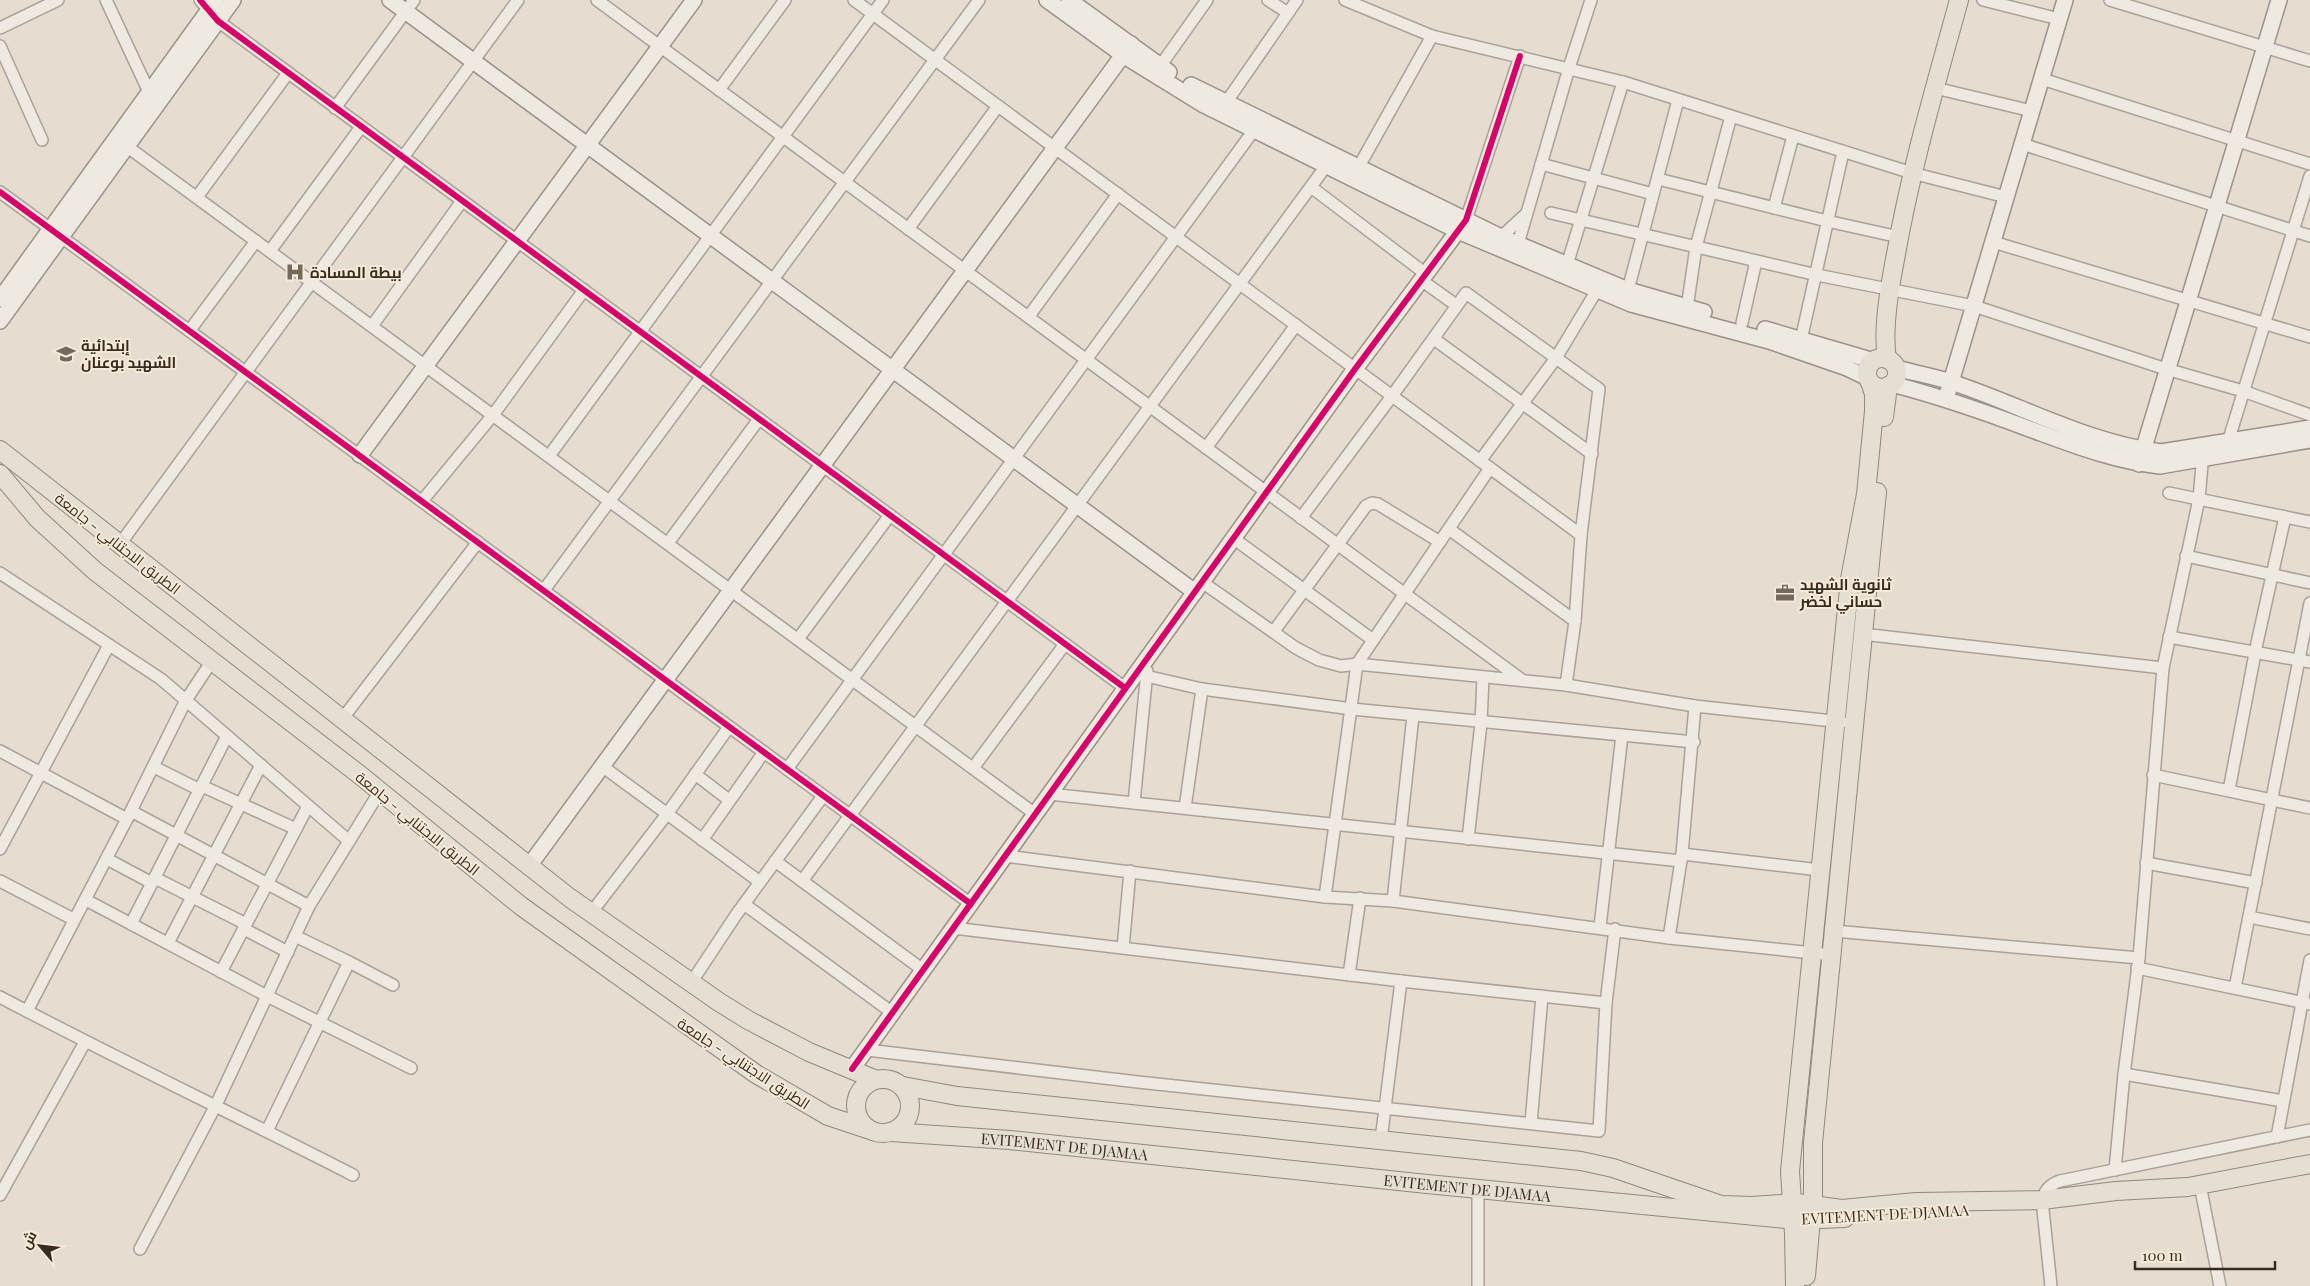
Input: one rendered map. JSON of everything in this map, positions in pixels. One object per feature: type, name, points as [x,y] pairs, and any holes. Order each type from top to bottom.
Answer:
[{"type":"main road","points":[[1795,1286],[1802,1212],[1813,1143],[1832,955],[1886,369],[1877,338],[1881,314],[1889,291],[1912,173],[1960,0]]},
{"type":"main road","points":[[1806,1286],[1802,1212],[1790,1171],[1850,579],[1865,500],[1874,412],[1874,394],[1867,370],[1886,369]]},
{"type":"main road","name":"الطريق الاجتنابي - جامعة","points":[[0,450],[591,913],[726,1007],[778,1037],[874,1079]]},
{"type":"main road","name":"الطريق الاجتنابي - جامعة","points":[[0,474],[37,518],[72,551],[380,791],[521,906],[728,1055],[828,1116],[867,1129]]},
{"type":"main road","points":[[874,1079],[894,1080],[903,1086],[909,1096],[910,1107],[904,1122],[891,1132],[879,1133],[867,1129],[860,1122],[856,1112],[855,1102],[858,1092],[865,1084],[874,1079]]},
{"type":"main road","name":"EVITEMENT DE DJAMAA","points":[[903,1086],[967,1097],[1597,1164],[1722,1205],[1752,1206],[1802,1212]]},
{"type":"main road","name":"EVITEMENT DE DJAMAA","points":[[891,1132],[1010,1140],[1478,1189],[1802,1212],[1923,1202],[2042,1200],[2116,1191],[2200,1185],[2310,1164]]},
{"type":"street","points":[[0,28],[58,0]]},
{"type":"street","points":[[106,0],[149,92]]},
{"type":"street","points":[[121,142],[149,92],[211,8],[233,0]]},
{"type":"street","points":[[390,0],[410,6],[473,61],[1078,505],[1199,587],[1274,631],[1296,648],[1319,660],[1341,666],[1357,664],[1566,685],[1696,706],[1853,723]]},
{"type":"street","points":[[120,544],[518,0]]},
{"type":"street","points":[[597,0],[1522,680]]},
{"type":"street","points":[[360,455],[694,0]]},
{"type":"street","points":[[719,90],[785,0]]},
{"type":"street","points":[[854,0],[1581,535]]},
{"type":"street","points":[[549,456],[883,0]]},
{"type":"street","points":[[544,590],[979,0]]},
{"type":"street","points":[[1047,0],[1157,70],[1202,92],[1254,130],[1326,166],[1516,250],[1597,290],[1631,304],[1769,341],[1847,368],[1869,380]]},
{"type":"street","points":[[1157,70],[1207,0]]},
{"type":"street","points":[[1268,0],[1288,13]]},
{"type":"street","points":[[1222,108],[1297,0]]},
{"type":"street","points":[[1345,0],[1432,36],[1623,82],[1912,173],[2006,197]]},
{"type":"street","points":[[1516,250],[1569,68],[1591,0]]},
{"type":"street","points":[[1983,0],[2059,19]]},
{"type":"street","points":[[1946,398],[2065,0]]},
{"type":"street","points":[[2110,0],[2310,60]]},
{"type":"street","points":[[2141,457],[2166,369],[2280,0]]},
{"type":"street","points":[[1073,1],[1127,50]]},
{"type":"street","points":[[336,108],[410,6]]},
{"type":"street","points":[[211,8],[288,73],[1126,688]]},
{"type":"street","points":[[0,321],[55,233],[121,142],[211,8]]},
{"type":"street","points":[[1358,168],[1432,36]]},
{"type":"street","points":[[0,46],[42,140]]},
{"type":"street","points":[[529,866],[1127,50]]},
{"type":"street","points":[[852,1070],[894,1014],[970,904],[1266,492],[1462,226],[1520,56]]},
{"type":"street","points":[[197,198],[288,73]]},
{"type":"street","points":[[2042,79],[2310,164]]},
{"type":"street","points":[[1567,265],[1623,82]]},
{"type":"street","points":[[1935,88],[2032,111]]},
{"type":"street","points":[[1628,290],[1678,100]]},
{"type":"street","points":[[908,229],[998,106]]},
{"type":"street","points":[[1222,108],[1358,168],[1462,226],[1501,237],[1516,250],[1567,265],[1628,290],[1801,340],[1886,369],[1946,398],[2105,456],[2141,457]]},
{"type":"street","points":[[1687,308],[1696,247],[1731,116]]},
{"type":"street","points":[[270,251],[361,127]]},
{"type":"street","points":[[787,769],[1254,130]]},
{"type":"street","points":[[1774,208],[1794,136]]},
{"type":"street","points":[[121,142],[1035,814]]},
{"type":"street","points":[[2022,144],[2310,236]]},
{"type":"street","points":[[1801,340],[1843,152]]},
{"type":"street","points":[[1541,164],[1653,194]]},
{"type":"street","points":[[802,881],[1326,166]]},
{"type":"street","points":[[2228,442],[2310,176]]},
{"type":"street","points":[[1658,179],[1899,237]]},
{"type":"street","points":[[1311,188],[1456,305]]},
{"type":"street","points":[[0,192],[970,904]]},
{"type":"street","points":[[1029,316],[1118,194]]},
{"type":"street","points":[[372,326],[462,201]]},
{"type":"street","points":[[1501,237],[1527,212]]},
{"type":"street","points":[[1552,213],[1889,291],[1974,306],[2166,369],[2243,391],[2310,415]]},
{"type":"street","points":[[0,298],[55,233]]},
{"type":"street","points":[[190,330],[256,241]]},
{"type":"street","points":[[1993,242],[2310,338]]},
{"type":"street","points":[[1742,323],[1756,261]]},
{"type":"street","points":[[422,501],[493,415],[584,290]]},
{"type":"street","points":[[1480,461],[1556,358],[1597,290]]},
{"type":"street","points":[[1301,518],[1466,293],[1598,389],[1592,454],[1581,535],[1575,621],[1566,685]]},
{"type":"street","points":[[1206,448],[1296,326]]},
{"type":"street","points":[[1434,339],[1592,454]]},
{"type":"street","points":[[1886,369],[1951,382],[2108,441],[2160,466],[2203,453],[2228,442],[2310,428]]},
{"type":"street","points":[[668,543],[759,419]]},
{"type":"street","points":[[2203,453],[2310,440]]},
{"type":"street","points":[[2105,456],[2108,441]]},
{"type":"street","points":[[2115,1170],[2124,1074],[2138,963],[2162,668],[2199,499],[2203,453]]},
{"type":"street","points":[[1325,897],[1357,664],[1490,468]]},
{"type":"street","points":[[2169,493],[2310,522]]},
{"type":"street","points":[[1274,631],[1366,506],[1372,503],[1387,508],[1440,542]]},
{"type":"street","points":[[798,639],[890,515]]},
{"type":"street","points":[[2229,790],[2285,517]]},
{"type":"street","points":[[1449,528],[1575,621]]},
{"type":"street","points":[[1234,538],[1373,640]]},
{"type":"street","points":[[343,718],[478,542]]},
{"type":"street","points":[[2186,556],[2310,583]]},
{"type":"street","points":[[0,573],[161,679],[349,841]]},
{"type":"street","points":[[2235,988],[2310,603]]},
{"type":"street","points":[[1862,634],[2162,668]]},
{"type":"street","points":[[2169,637],[2310,662]]},
{"type":"street","points":[[973,768],[1065,644]]},
{"type":"street","points":[[0,849],[109,646]]},
{"type":"street","points":[[1134,803],[1148,657]]},
{"type":"street","points":[[27,1011],[73,919],[86,900],[107,859],[186,700],[212,661]]},
{"type":"street","points":[[1146,676],[1202,689],[1352,709],[1481,723],[1694,742]]},
{"type":"street","points":[[1468,839],[1481,723],[1483,678]]},
{"type":"street","points":[[1185,808],[1202,689]]},
{"type":"street","points":[[1669,938],[1682,857],[1696,706]]},
{"type":"street","points":[[1393,901],[1413,716]]},
{"type":"street","points":[[591,913],[667,814],[729,727]]},
{"type":"street","points":[[1600,927],[1610,853],[1622,735]]},
{"type":"street","points":[[131,924],[227,736]]},
{"type":"street","points":[[0,751],[40,773],[177,836],[309,906]]},
{"type":"street","points":[[702,840],[764,752]]},
{"type":"street","points":[[168,944],[261,765]]},
{"type":"street","points":[[602,766],[760,882]]},
{"type":"street","points":[[154,767],[296,829]]},
{"type":"street","points":[[695,774],[730,800]]},
{"type":"street","points":[[2152,775],[2310,808]]},
{"type":"street","points":[[140,1249],[216,1105],[309,906],[380,791]]},
{"type":"street","points":[[1049,794],[1610,853],[1682,857],[1820,870]]},
{"type":"street","points":[[691,983],[744,904],[823,796]]},
{"type":"street","points":[[222,972],[308,806]]},
{"type":"street","points":[[1005,856],[1325,897],[1393,901],[1615,929],[1669,938],[1832,955]]},
{"type":"street","points":[[107,859],[154,881],[193,896],[288,952]]},
{"type":"street","points":[[775,861],[923,970]]},
{"type":"street","points":[[2146,863],[2256,884]]},
{"type":"street","points":[[1123,948],[1130,871]]},
{"type":"street","points":[[0,881],[73,919]]},
{"type":"street","points":[[1350,975],[1360,898]]},
{"type":"street","points":[[86,900],[267,996],[412,1068]]},
{"type":"street","points":[[744,904],[894,1014]]},
{"type":"street","points":[[2250,916],[2310,928]]},
{"type":"street","points":[[953,928],[1401,981],[1606,1003]]},
{"type":"street","points":[[867,1050],[1138,1082],[1599,1131],[1606,1003],[1615,929]]},
{"type":"street","points":[[1834,931],[2138,963],[2235,988],[2306,1003]]},
{"type":"street","points":[[295,936],[393,986]]},
{"type":"street","points":[[2277,1137],[2283,1101],[2306,1003],[2310,960]]},
{"type":"street","points":[[267,1131],[349,962]]},
{"type":"street","points":[[1381,1140],[1401,981]]},
{"type":"street","points":[[1531,1123],[1542,996]]},
{"type":"street","points":[[0,997],[85,1042],[113,1054],[182,1091],[216,1105],[353,1176]]},
{"type":"street","points":[[0,1195],[85,1042]]},
{"type":"street","points":[[2124,1074],[2283,1101]]},
{"type":"street","points":[[2051,1286],[2042,1200],[2046,1191],[2056,1183],[2310,1130]]},
{"type":"street","points":[[2200,1185],[2220,1286]]},
{"type":"street","points":[[1478,1189],[1478,1286]]},
{"type":"cycle path","points":[[200,0],[218,21],[1125,688]]},
{"type":"cycle path","points":[[852,1069],[1355,369],[1466,220],[1520,56]]},
{"type":"cycle path","points":[[0,192],[971,904]]},
{"type":"place","name":"بيطة المسادة","points":[[295,272]]},
{"type":"place","name":"إبتدائية الشهيد بوعنان","points":[[66,354]]},
{"type":"place","name":"ثانوية الشهيد حساني لخضر","points":[[1785,593]]}]
